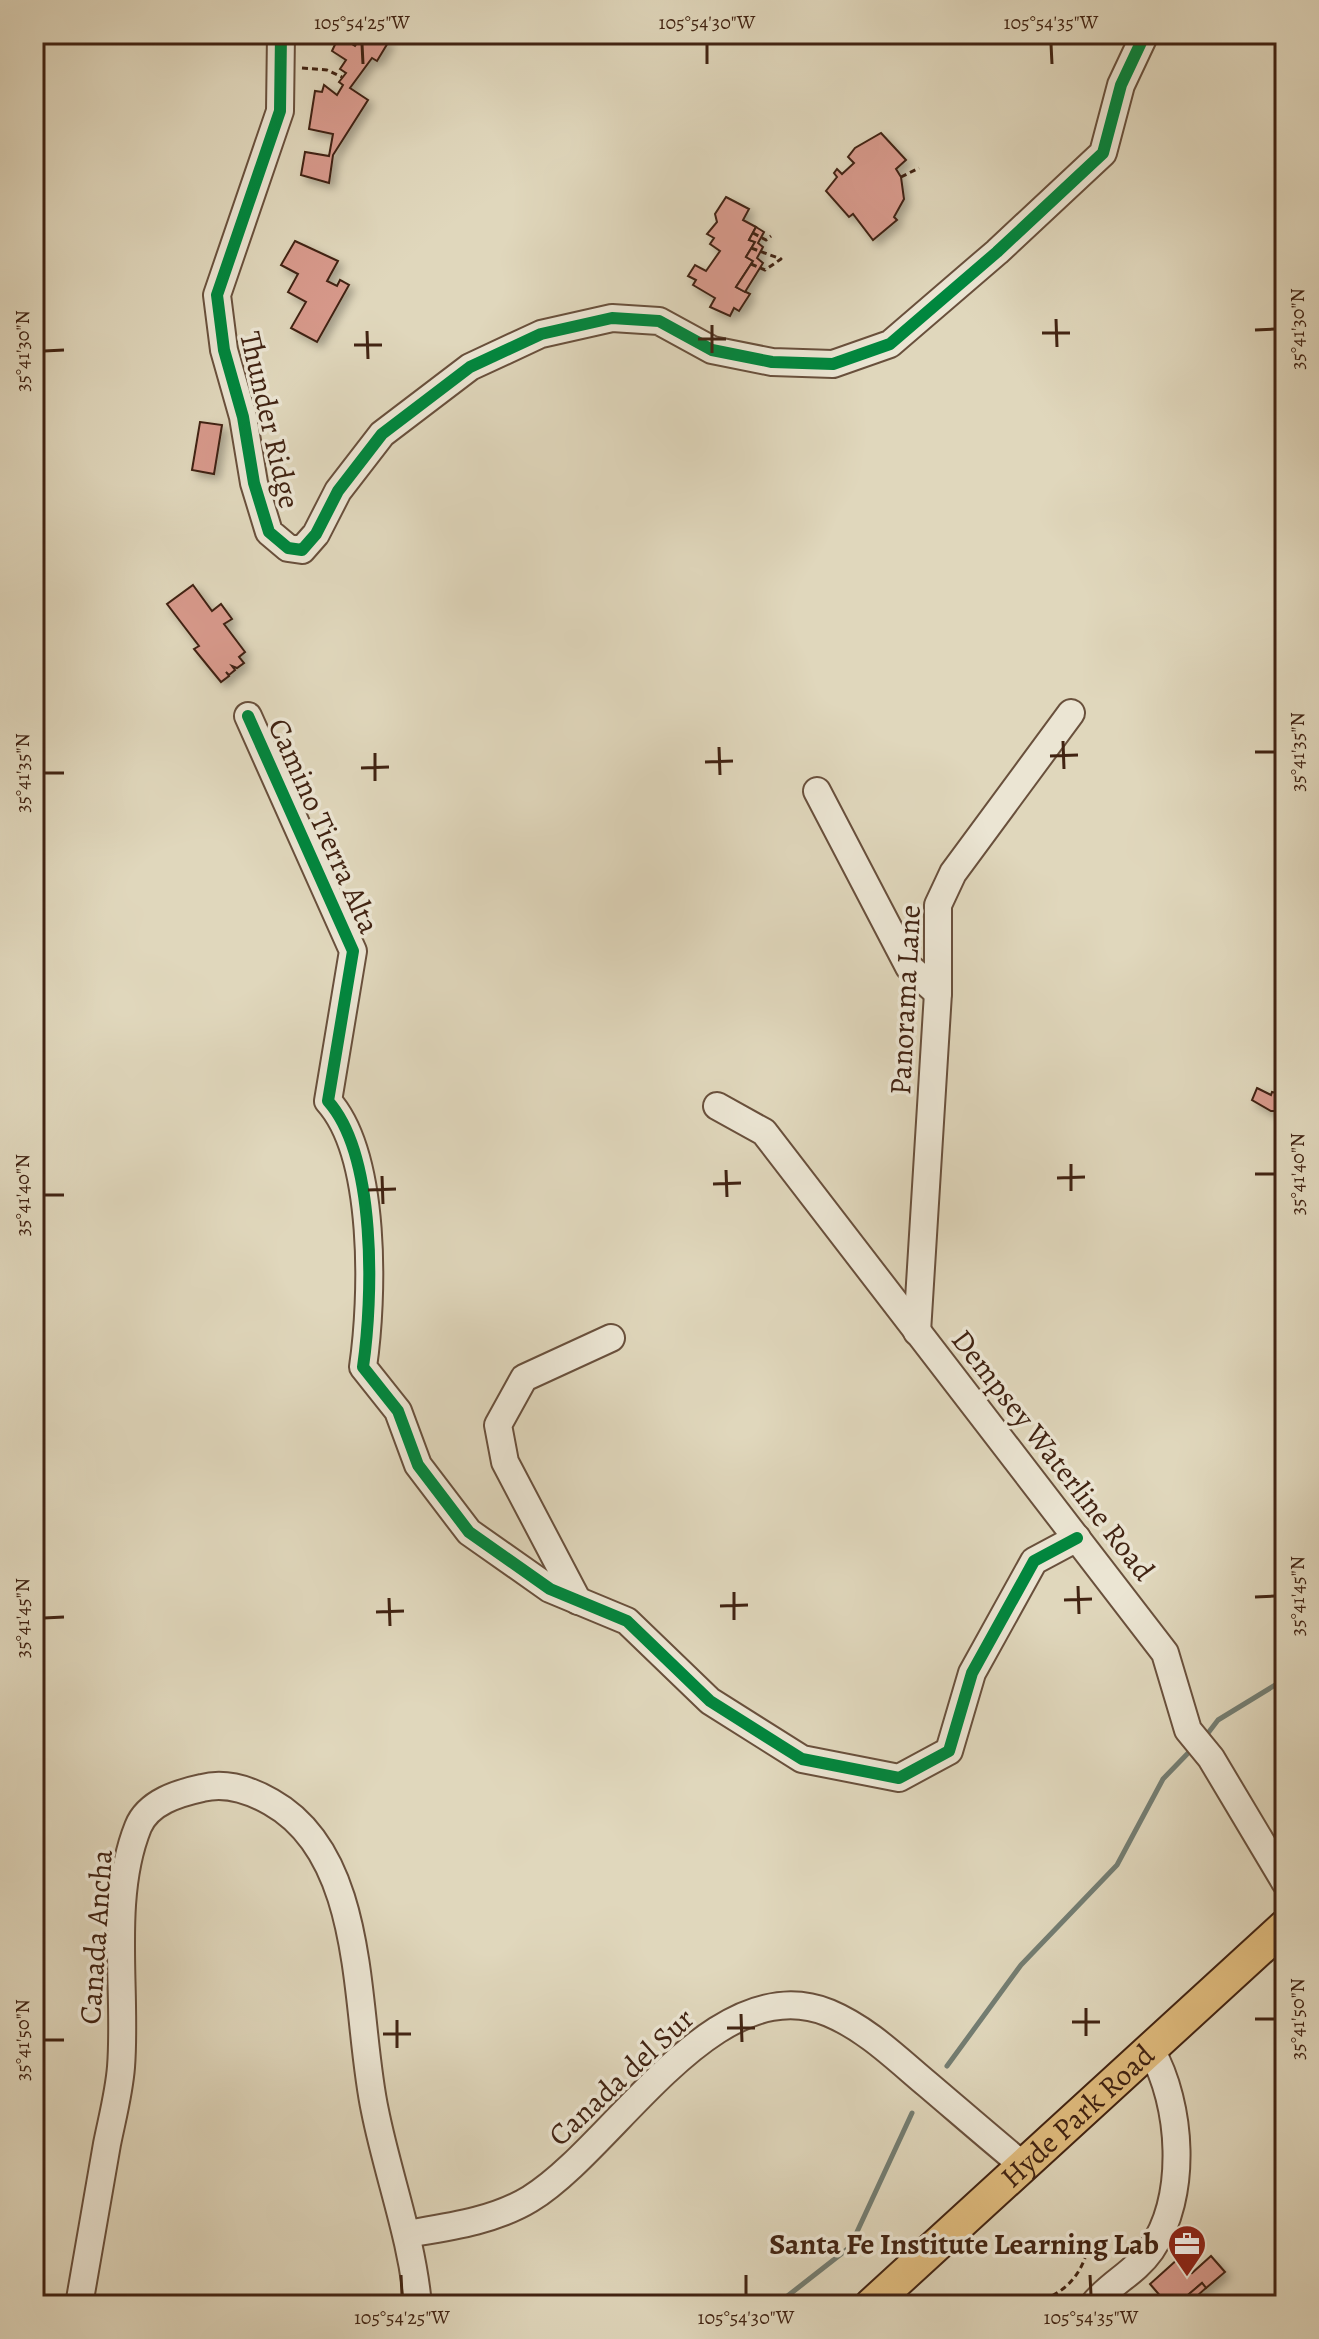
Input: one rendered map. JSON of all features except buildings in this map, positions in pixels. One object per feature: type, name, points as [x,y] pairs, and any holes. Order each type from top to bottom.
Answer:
[{"type":"main road","name":"Hyde Park Road","points":[[871,2305],[1285,1926]]},
{"type":"street","name":"Thunder Ridge","points":[[281,34],[280,111],[217,295],[224,350],[243,417],[254,483],[269,532],[288,548],[302,550],[316,534],[338,491],[382,434],[470,367],[541,334],[612,318],[659,321],[712,350],[772,362],[833,364],[890,344],[997,252],[1103,153],[1121,85],[1145,34]]},
{"type":"street","name":"Panorama Lane","points":[[917,1332],[938,993],[938,905],[948,883],[1071,713]]},
{"type":"street","name":"Camino Tierra Alta","points":[[248,716],[353,951],[328,1101],[339,1113],[364,1189],[370,1317],[363,1367],[398,1411],[418,1465],[469,1532],[550,1589],[627,1621],[710,1701],[802,1759],[899,1778],[949,1751],[972,1673],[1034,1561],[1077,1538]]},
{"type":"street","points":[[817,791],[909,967],[938,993]]},
{"type":"street","name":"Dempsey Waterline Road","points":[[717,1106],[764,1132],[1165,1653],[1188,1730],[1211,1758],[1285,1882]]},
{"type":"street","points":[[578,1601],[505,1462],[498,1425],[524,1378],[611,1338]]},
{"type":"street","name":"Canada Ancha","points":[[79,2305],[121,2067],[122,1939],[128,1863],[139,1823],[170,1795],[215,1785],[253,1792],[287,1811],[314,1836],[337,1882],[351,1940],[374,2110],[407,2234],[418,2305]]},
{"type":"street","name":"Canada del Sur","points":[[407,2234],[478,2220],[528,2201],[584,2156],[659,2080],[710,2034],[742,2015],[786,2005],[819,2009],[861,2030],[1025,2167]]},
{"type":"street","points":[[1093,2305],[1143,2259],[1169,2213],[1176,2161],[1174,2127],[1163,2075],[1151,2050]]},
{"type":"path","points":[[299,68],[327,70],[342,77]]},
{"type":"path","points":[[901,177],[919,168]]},
{"type":"path","points":[[753,233],[766,240],[771,236]]},
{"type":"path","points":[[751,248],[781,259],[765,270],[751,264]]},
{"type":"path","points":[[1024,2305],[1042,2302],[1077,2279],[1085,2258]]},
{"type":"waterway","points":[[1205,1737],[1218,1720],[1285,1679]]},
{"type":"waterway","points":[[947,2066],[1021,1965],[1117,1865],[1163,1779],[1192,1749]]},
{"type":"waterway","points":[[776,2305],[850,2247],[912,2113]]},
{"type":"cycle path","points":[[281,34],[280,111],[217,295],[224,350],[243,417],[254,483],[269,532],[288,548],[302,550],[316,534],[338,491],[382,434],[470,367],[541,334],[612,318],[659,321],[712,350],[772,362],[833,364],[890,344],[997,252],[1103,153],[1121,85],[1145,34]]},
{"type":"cycle path","points":[[248,716],[353,951],[328,1101],[344,1125],[356,1156],[363,1191],[369,1267],[363,1367],[398,1411],[418,1465],[469,1532],[550,1589],[627,1621],[710,1701],[802,1759],[899,1778],[949,1751],[972,1673],[1034,1561],[1077,1538]]},
{"type":"place","name":"Santa Fe Institute Learning Lab","points":[[1187,2278]]}]
